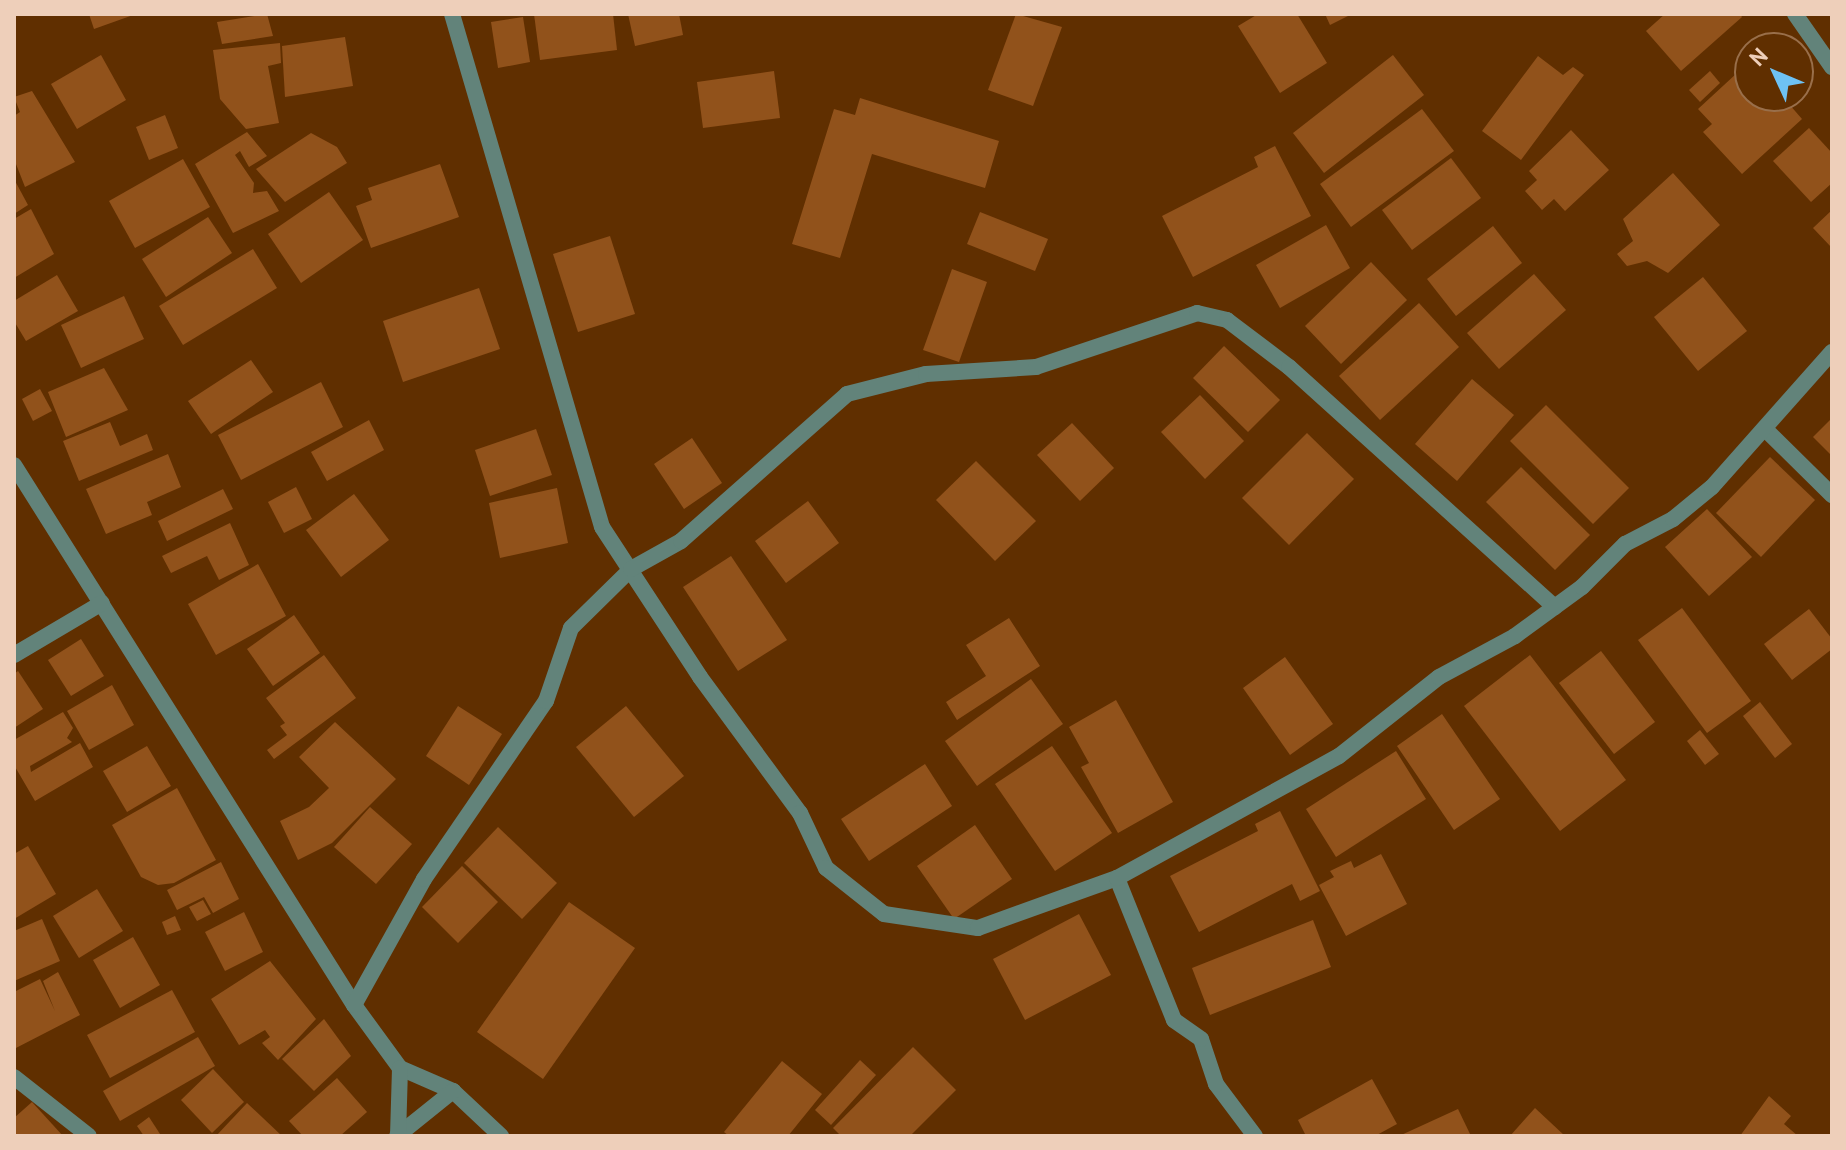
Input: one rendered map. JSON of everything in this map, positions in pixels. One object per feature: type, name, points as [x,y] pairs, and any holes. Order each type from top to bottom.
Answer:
[{"type":"street","points":[[452,14],[602,527],[700,677],[800,813],[826,868],[884,914],[978,928],[1117,878],[1339,756],[1439,677],[1555,607],[1625,544],[1673,519],[1712,487],[1766,430],[1832,352]]},
{"type":"street","points":[[1795,14],[1832,67]]},
{"type":"street","points":[[354,1005],[424,879],[546,701],[571,628],[631,569],[681,541],[847,394],[926,374],[1036,367],[1197,313],[1227,320],[1289,367],[1555,607]]},
{"type":"street","points":[[1766,430],[1832,495]]},
{"type":"street","points":[[14,465],[354,1005],[400,1068],[453,1091],[501,1136]]},
{"type":"street","points":[[14,655],[102,603]]},
{"type":"street","points":[[1117,878],[1174,1020],[1201,1039],[1216,1084],[1255,1136]]},
{"type":"street","points":[[397,1136],[400,1068]]},
{"type":"street","points":[[14,1077],[89,1136]]},
{"type":"street","points":[[397,1136],[453,1091]]},
{"type":"building","points":[[89,14],[136,14],[94,29]]},
{"type":"building","points":[[267,14],[273,36],[222,44],[217,22]]},
{"type":"building","points":[[534,14],[613,14],[617,50],[540,60]]},
{"type":"building","points":[[628,14],[679,14],[683,35],[635,46]]},
{"type":"building","points":[[1016,14],[1062,27],[1033,106],[988,90]]},
{"type":"building","points":[[1258,14],[1297,14],[1327,63],[1280,93],[1238,26]]},
{"type":"building","points":[[1325,14],[1352,14],[1330,25]]},
{"type":"building","points":[[1665,14],[1740,14],[1742,17],[1681,71],[1646,31]]},
{"type":"building","points":[[523,17],[530,62],[498,68],[491,22]]},
{"type":"building","points":[[345,37],[353,86],[285,97],[282,46]]},
{"type":"building","points":[[280,43],[281,63],[268,66],[279,123],[246,129],[220,99],[213,50]]},
{"type":"building","points":[[101,55],[126,100],[77,129],[51,84]]},
{"type":"building","points":[[1393,55],[1424,95],[1324,173],[1293,133]]},
{"type":"building","points":[[1538,56],[1563,75],[1573,67],[1584,75],[1521,160],[1482,131]]},
{"type":"building","points":[[774,71],[780,118],[703,128],[697,82]]},
{"type":"building","points":[[1710,71],[1720,83],[1700,102],[1689,90]]},
{"type":"building","points":[[1734,76],[1734,112],[1796,112],[1802,119],[1742,174],[1703,132],[1712,124],[1698,109]]},
{"type":"building","points":[[32,91],[75,162],[25,187],[14,159],[14,116],[20,112],[14,97]]},
{"type":"building","points":[[860,98],[999,141],[985,188],[872,154],[840,258],[792,244],[834,109],[855,115]]},
{"type":"building","points":[[1422,109],[1454,151],[1351,227],[1320,184]]},
{"type":"building","points":[[165,115],[178,148],[149,160],[136,127]]},
{"type":"building","points":[[1809,128],[1832,153],[1832,183],[1811,202],[1773,161]]},
{"type":"building","points":[[1571,130],[1609,170],[1565,211],[1554,199],[1542,210],[1525,191],[1537,180],[1529,171]]},
{"type":"building","points":[[247,132],[267,156],[249,167],[240,151],[235,155],[254,183],[253,193],[267,191],[279,211],[233,233],[195,164]]},
{"type":"building","points":[[311,133],[337,147],[347,163],[285,202],[256,169]]},
{"type":"building","points":[[1275,146],[1311,216],[1193,277],[1162,216],[1258,167],[1254,157]]},
{"type":"building","points":[[1451,158],[1481,198],[1412,250],[1382,210]]},
{"type":"building","points":[[183,159],[210,207],[135,248],[109,201]]},
{"type":"building","points":[[440,164],[459,217],[371,248],[356,206],[372,200],[368,188]]},
{"type":"building","points":[[1673,173],[1720,225],[1668,273],[1647,261],[1627,266],[1617,254],[1633,241],[1623,219]]},
{"type":"building","points":[[14,179],[28,205],[14,214]]},
{"type":"building","points":[[329,192],[363,240],[301,283],[268,234]]},
{"type":"building","points":[[31,209],[54,254],[14,278],[14,219]]},
{"type":"building","points":[[1832,210],[1832,248],[1813,228]]},
{"type":"building","points":[[980,212],[1048,239],[1035,271],[967,244]]},
{"type":"building","points":[[208,217],[232,253],[166,297],[142,259]]},
{"type":"building","points":[[1326,225],[1350,268],[1280,308],[1256,265]]},
{"type":"building","points":[[1493,226],[1522,263],[1456,316],[1427,279]]},
{"type":"building","points":[[610,236],[635,314],[578,332],[553,254]]},
{"type":"building","points":[[253,249],[277,288],[183,345],[159,306]]},
{"type":"building","points":[[1371,262],[1407,300],[1341,364],[1305,326]]},
{"type":"building","points":[[952,269],[987,282],[959,362],[923,350]]},
{"type":"building","points":[[1534,274],[1566,310],[1499,369],[1467,333]]},
{"type":"building","points":[[57,275],[78,311],[26,341],[14,321],[14,301]]},
{"type":"building","points":[[1703,277],[1747,331],[1698,371],[1654,317]]},
{"type":"building","points":[[479,288],[500,349],[403,382],[383,321]]},
{"type":"building","points":[[124,296],[144,339],[81,368],[61,325]]},
{"type":"building","points":[[1419,303],[1459,347],[1380,420],[1339,376]]},
{"type":"building","points":[[1224,346],[1280,400],[1248,432],[1193,378]]},
{"type":"building","points":[[251,360],[273,392],[211,434],[188,401]]},
{"type":"building","points":[[104,368],[128,410],[66,437],[48,392]]},
{"type":"building","points":[[1472,379],[1514,415],[1457,481],[1415,444]]},
{"type":"building","points":[[321,382],[343,427],[241,480],[218,435]]},
{"type":"building","points":[[40,389],[52,411],[33,421],[22,399]]},
{"type":"building","points":[[1200,395],[1244,441],[1205,479],[1161,432]]},
{"type":"building","points":[[1546,405],[1629,488],[1593,524],[1510,441]]},
{"type":"building","points":[[1832,418],[1832,456],[1813,437]]},
{"type":"building","points":[[369,420],[384,450],[327,481],[311,452]]},
{"type":"building","points":[[110,422],[120,446],[147,434],[153,450],[79,481],[63,441]]},
{"type":"building","points":[[1072,423],[1114,468],[1080,501],[1037,455]]},
{"type":"building","points":[[536,429],[552,475],[490,496],[475,450]]},
{"type":"building","points":[[1307,433],[1354,479],[1289,545],[1242,498]]},
{"type":"building","points":[[692,438],[722,483],[684,509],[654,464]]},
{"type":"building","points":[[168,454],[181,487],[147,502],[152,515],[106,534],[86,489]]},
{"type":"building","points":[[1770,457],[1815,500],[1761,557],[1716,513]]},
{"type":"building","points":[[976,461],[1036,521],[995,561],[936,500]]},
{"type":"building","points":[[1521,467],[1590,535],[1555,570],[1486,502]]},
{"type":"building","points":[[296,487],[312,519],[284,533],[268,502]]},
{"type":"building","points":[[557,488],[568,543],[500,558],[489,503]]},
{"type":"building","points":[[223,489],[233,509],[167,541],[158,521]]},
{"type":"building","points":[[354,494],[389,540],[341,577],[306,530]]},
{"type":"building","points":[[808,501],[839,543],[786,583],[755,541]]},
{"type":"building","points":[[1707,509],[1752,557],[1709,596],[1665,547]]},
{"type":"building","points":[[230,523],[249,565],[219,580],[207,556],[171,573],[162,556]]},
{"type":"building","points":[[731,556],[787,640],[738,671],[683,587]]},
{"type":"building","points":[[258,564],[286,616],[216,655],[188,604]]},
{"type":"building","points":[[1682,608],[1751,701],[1707,733],[1638,640]]},
{"type":"building","points":[[1809,609],[1832,639],[1832,649],[1792,680],[1764,644]]},
{"type":"building","points":[[294,615],[320,653],[273,686],[247,649]]},
{"type":"building","points":[[1009,618],[1040,666],[957,720],[946,702],[986,676],[966,645]]},
{"type":"building","points":[[81,639],[104,676],[71,696],[48,660]]},
{"type":"building","points":[[1601,651],[1655,722],[1614,754],[1559,683]]},
{"type":"building","points":[[324,655],[356,698],[274,759],[267,750],[287,735],[280,726],[285,723],[266,698]]},
{"type":"building","points":[[1530,655],[1626,780],[1560,831],[1464,706]]},
{"type":"building","points":[[1285,657],[1333,724],[1290,755],[1243,688]]},
{"type":"building","points":[[18,671],[43,709],[14,728],[14,674]]},
{"type":"building","points":[[1031,679],[1063,724],[977,786],[945,741]]},
{"type":"building","points":[[112,685],[134,725],[89,750],[67,711]]},
{"type":"building","points":[[1116,700],[1173,802],[1118,833],[1081,767],[1089,763],[1069,727]]},
{"type":"building","points":[[1760,702],[1792,744],[1775,758],[1743,716]]},
{"type":"building","points":[[458,706],[502,734],[469,785],[426,756]]},
{"type":"building","points":[[626,706],[684,776],[634,817],[576,747]]},
{"type":"building","points":[[63,712],[73,728],[67,738],[72,742],[30,766],[31,772],[80,743],[93,767],[35,801],[14,765],[14,740]]},
{"type":"building","points":[[1442,714],[1500,799],[1454,830],[1397,746]]},
{"type":"building","points":[[335,722],[396,779],[332,843],[298,860],[280,821],[309,807],[329,788],[299,757]]},
{"type":"building","points":[[1700,730],[1719,754],[1705,765],[1687,741]]},
{"type":"building","points":[[147,746],[171,786],[127,812],[103,771]]},
{"type":"building","points":[[1052,746],[1112,833],[1055,871],[995,784]]},
{"type":"building","points":[[1396,751],[1426,799],[1336,857],[1306,809]]},
{"type":"building","points":[[925,764],[952,806],[869,861],[841,819]]},
{"type":"building","points":[[177,788],[216,860],[174,883],[158,885],[141,877],[112,825]]},
{"type":"building","points":[[370,807],[412,844],[376,884],[334,847]]},
{"type":"building","points":[[1280,811],[1320,891],[1300,901],[1292,884],[1199,932],[1170,876],[1258,831],[1255,824]]},
{"type":"building","points":[[975,825],[1012,879],[954,919],[917,866]]},
{"type":"building","points":[[498,827],[557,883],[522,919],[464,863]]},
{"type":"building","points":[[28,846],[56,894],[14,919],[14,854]]},
{"type":"building","points":[[1381,854],[1407,904],[1346,936],[1319,885],[1334,877],[1330,871],[1351,861],[1354,868]]},
{"type":"building","points":[[221,862],[239,899],[213,913],[204,897],[177,910],[167,890]]},
{"type":"building","points":[[462,866],[498,902],[458,943],[422,907]]},
{"type":"building","points":[[97,889],[123,931],[79,958],[53,916]]},
{"type":"building","points":[[203,900],[211,914],[197,921],[189,907]]},
{"type":"building","points":[[569,902],[635,948],[543,1079],[477,1032]]},
{"type":"building","points":[[244,912],[263,952],[225,971],[205,932]]},
{"type":"building","points":[[1079,914],[1111,975],[1025,1020],[993,959]]},
{"type":"building","points":[[175,916],[181,930],[167,935],[162,922]]},
{"type":"building","points":[[42,919],[60,961],[14,981],[14,931]]},
{"type":"building","points":[[1313,920],[1331,967],[1210,1015],[1192,968]]},
{"type":"building","points":[[133,937],[160,985],[120,1008],[93,960]]},
{"type":"building","points":[[270,961],[316,1019],[278,1060],[262,1043],[270,1037],[265,1030],[239,1045],[211,999]]},
{"type":"building","points":[[58,972],[80,1015],[14,1049],[14,992],[40,979],[55,1011],[43,981]]},
{"type":"building","points":[[172,990],[195,1032],[110,1078],[87,1035]]},
{"type":"building","points":[[324,1019],[351,1056],[314,1091],[282,1059]]},
{"type":"building","points":[[198,1037],[215,1066],[120,1121],[103,1091]]},
{"type":"building","points":[[913,1047],[956,1090],[910,1136],[841,1136],[833,1128]]},
{"type":"building","points":[[860,1060],[876,1075],[831,1125],[815,1110]]},
{"type":"building","points":[[782,1061],[822,1094],[788,1136],[729,1136],[724,1132]]},
{"type":"building","points":[[213,1069],[244,1102],[212,1133],[181,1100]]},
{"type":"building","points":[[337,1078],[367,1112],[340,1136],[303,1136],[289,1121]]},
{"type":"building","points":[[1372,1079],[1397,1124],[1375,1136],[1306,1136],[1298,1120]]},
{"type":"building","points":[[1769,1096],[1791,1116],[1784,1124],[1798,1136],[1740,1136]]},
{"type":"building","points":[[32,1102],[63,1136],[14,1136],[14,1118]]},
{"type":"building","points":[[247,1103],[282,1136],[216,1136]]},
{"type":"building","points":[[1535,1108],[1565,1136],[1510,1136]]},
{"type":"building","points":[[1458,1109],[1471,1136],[1399,1136]]},
{"type":"building","points":[[149,1117],[160,1134],[158,1136],[144,1136],[137,1126]]}]
